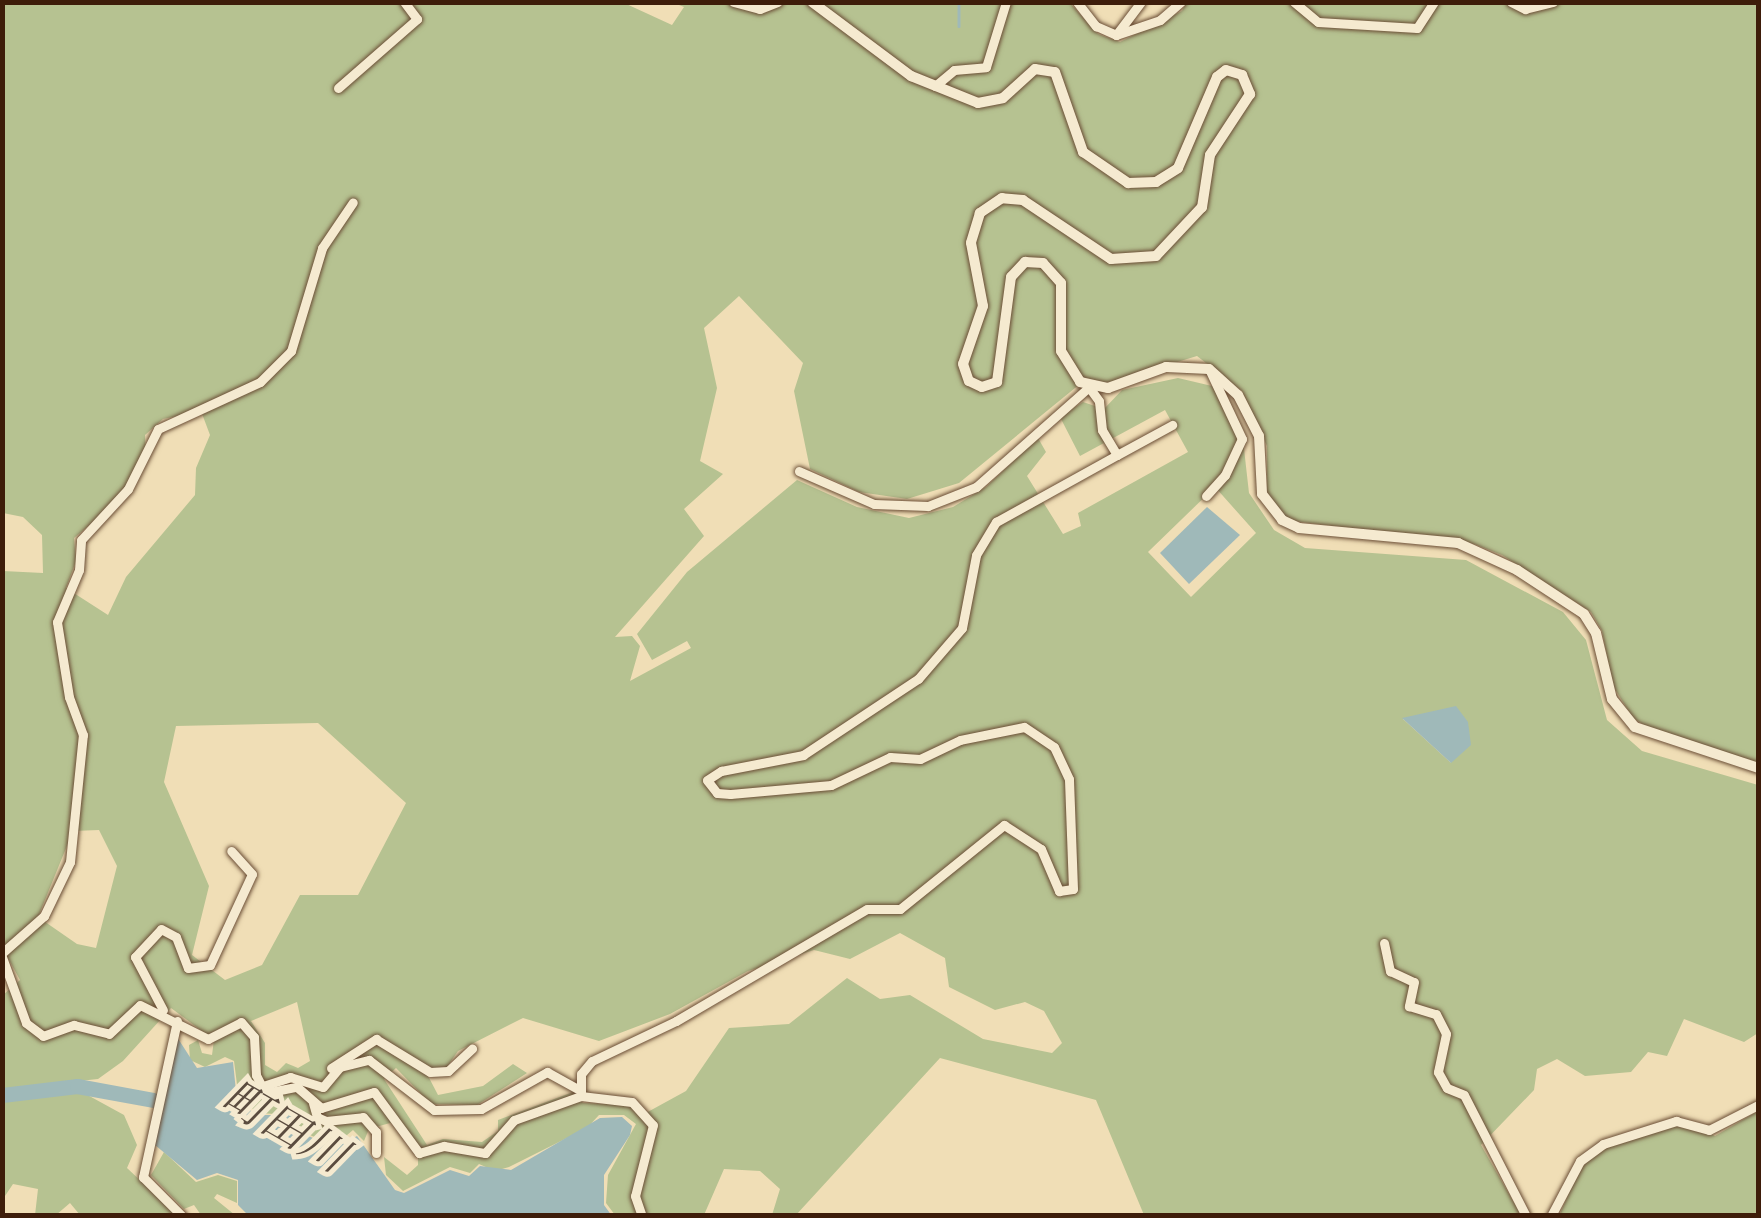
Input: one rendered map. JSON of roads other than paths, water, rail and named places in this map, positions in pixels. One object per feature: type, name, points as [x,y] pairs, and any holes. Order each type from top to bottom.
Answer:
[{"type":"street","points":[[338,88],[417,19],[404,2]]},
{"type":"street","points":[[734,2],[760,10],[778,2]]},
{"type":"street","points":[[812,2],[890,63],[936,86],[990,104],[1035,69],[1055,72],[1083,152],[1114,178],[1145,184],[1178,168],[1217,77],[1233,70],[1248,84],[1243,106],[1210,155],[1202,207],[1156,256],[1111,260],[1012,198],[990,204],[974,220],[971,243],[983,306],[963,364],[969,381],[989,387],[1000,376],[1011,277],[1034,261],[1061,283],[1061,351],[1072,376],[1089,387],[1108,388],[1182,365],[1209,369],[1238,396],[1259,436],[1262,494],[1282,520],[1299,528],[1458,543],[1517,570],[1584,614],[1596,633],[1612,699],[1635,727],[1758,768]]},
{"type":"street","points":[[936,86],[954,70],[986,67],[1006,2]]},
{"type":"street","points":[[1077,2],[1096,26],[1116,36],[1160,20],[1181,2]]},
{"type":"street","points":[[1116,36],[1140,2]]},
{"type":"street","points":[[1294,2],[1318,22],[1417,28],[1434,2]]},
{"type":"street","points":[[1511,2],[1525,9],[1553,2]]},
{"type":"street","points":[[260,1088],[250,1028],[232,1022],[208,1040],[164,1012],[140,1005],[110,1034],[85,1024],[43,1036],[26,1023],[2,955],[44,916],[70,862],[83,735],[69,697],[58,622],[79,570],[81,540],[128,489],[158,429],[193,418],[232,389],[260,382],[291,351],[322,248],[353,202]]},
{"type":"street","points":[[1206,496],[1226,475],[1242,439],[1209,369]]},
{"type":"street","points":[[1089,387],[1118,455]]},
{"type":"street","points":[[799,472],[874,504],[928,506],[976,486],[1089,387]]},
{"type":"street","points":[[313,1103],[333,1107],[374,1092],[420,1153],[444,1146],[485,1153],[514,1120],[580,1093],[592,1061],[676,1021],[867,909],[900,910],[1004,825],[1040,849],[1055,886],[1070,894],[1076,851],[1070,779],[1054,747],[1024,727],[960,740],[920,758],[890,756],[831,785],[730,794],[717,793],[707,780],[721,771],[756,769],[803,755],[905,689],[962,628],[976,556],[996,522],[1172,425]]},
{"type":"street","points":[[164,1012],[135,957],[161,928],[176,937],[188,968],[210,965],[252,874],[230,850]]},
{"type":"street","points":[[1384,943],[1390,971],[1414,982],[1409,1006],[1436,1014],[1446,1034],[1438,1072],[1447,1088],[1464,1095],[1526,1216]]},
{"type":"street","points":[[177,1022],[143,1178],[182,1216]]},
{"type":"street","points":[[332,1074],[330,1069],[352,1050],[376,1039],[430,1072],[448,1071],[472,1050]]},
{"type":"street","points":[[260,1088],[290,1077],[322,1087],[332,1074],[369,1060],[434,1110],[482,1110],[548,1072],[580,1093],[632,1102],[649,1114],[652,1142],[634,1196],[642,1216]]},
{"type":"street","points":[[260,1088],[272,1094],[297,1086],[313,1103],[316,1117],[326,1120],[364,1117],[376,1132],[376,1152]]},
{"type":"street","points":[[1551,1216],[1580,1161],[1603,1144],[1676,1121],[1709,1130],[1758,1106]]},
{"type":"water","points":[[1207,507],[1240,535],[1189,584],[1160,553]]},
{"type":"water","points":[[1456,706],[1468,722],[1471,745],[1451,763],[1402,718]]},
{"type":"water","points":[[177,1037],[197,1068],[233,1062],[237,1101],[257,1115],[276,1115],[284,1104],[298,1118],[298,1131],[334,1148],[357,1136],[395,1190],[404,1193],[450,1170],[469,1176],[480,1166],[511,1170],[600,1118],[622,1117],[632,1126],[630,1135],[604,1175],[604,1205],[612,1216],[248,1215],[238,1205],[238,1180],[217,1173],[197,1180],[155,1145]]},
{"type":"waterway","points":[[959,2],[959,26]]},
{"type":"waterway","name":"町田川","points":[[2,1095],[77,1086],[153,1100]]}]
